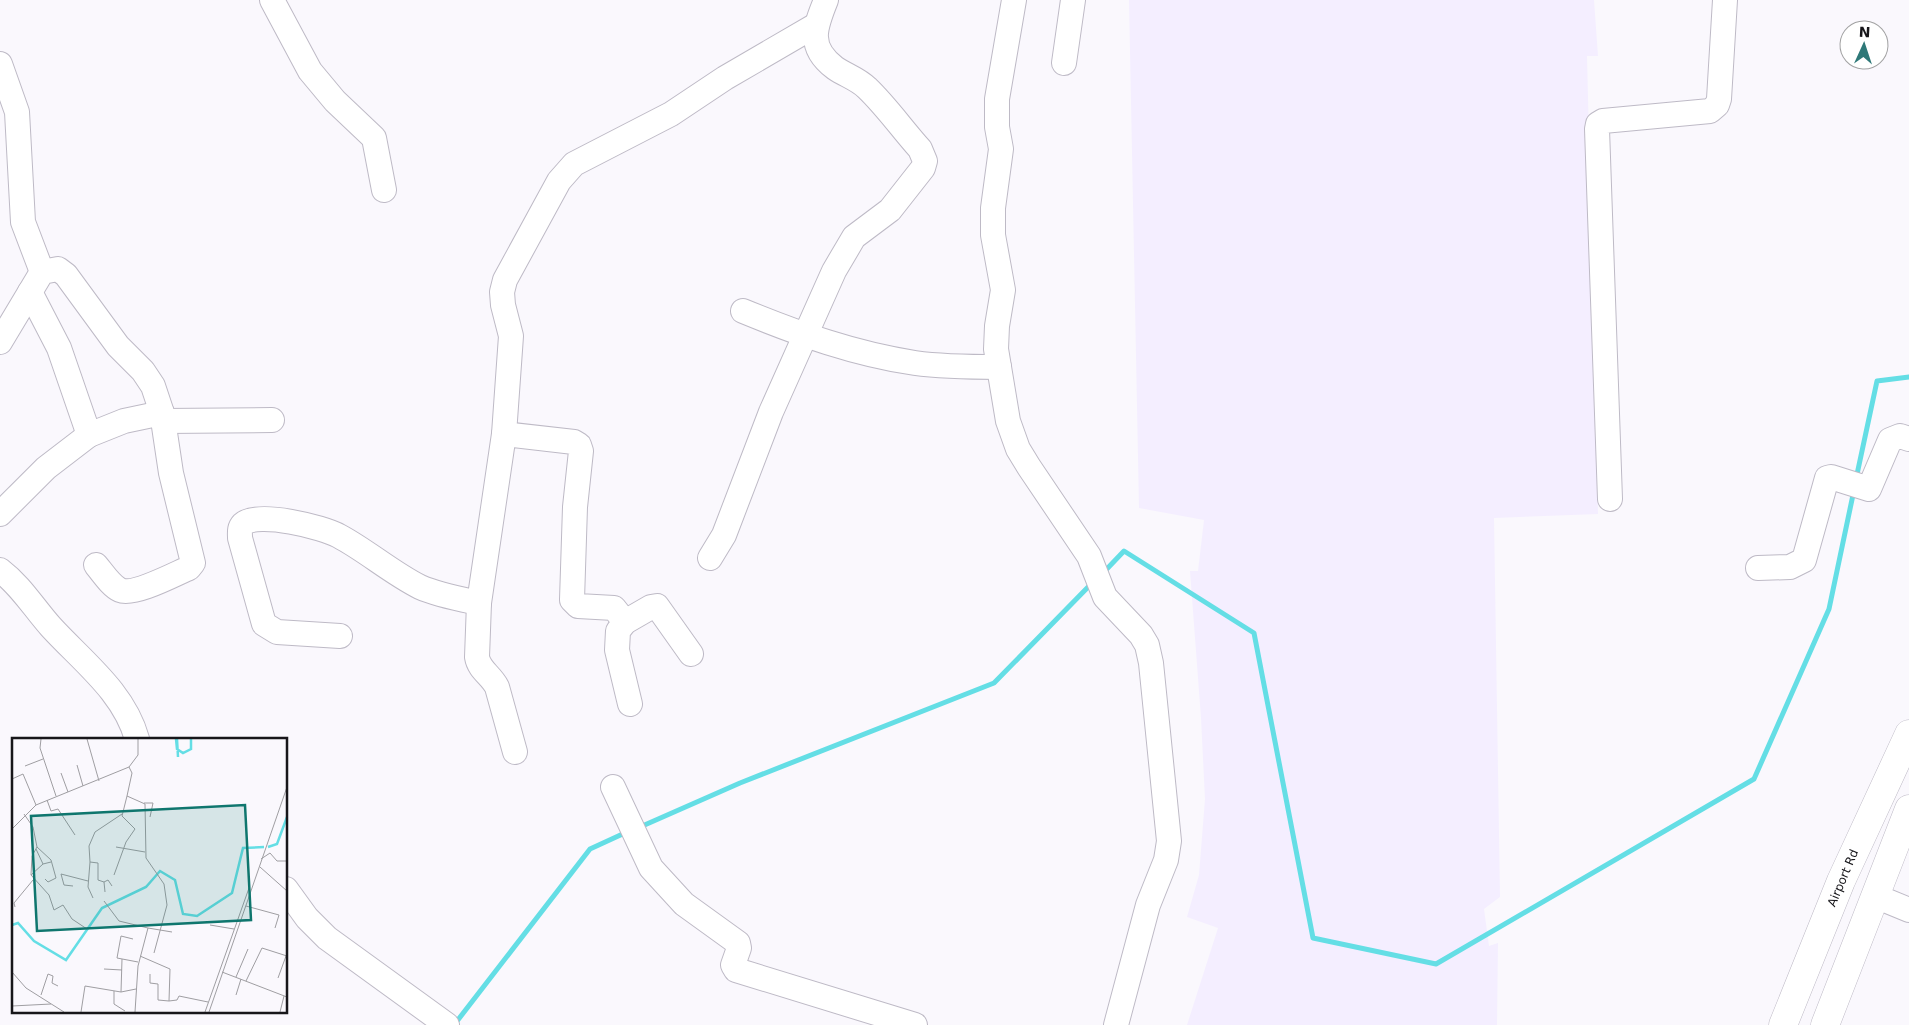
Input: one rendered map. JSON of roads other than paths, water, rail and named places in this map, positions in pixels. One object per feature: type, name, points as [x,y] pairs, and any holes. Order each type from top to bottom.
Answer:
[{"type":"main road","name":"Airport Rd","points":[[1784,1025],[1841,881],[1909,734]]},
{"type":"main road","points":[[1825,1025],[1909,809]]},
{"type":"street","points":[[272,0],[310,71],[334,101],[374,138],[384,190]]},
{"type":"street","points":[[710,558],[724,535],[771,412],[834,271],[854,237],[890,210],[923,168],[925,161],[920,149],[868,88],[835,68],[824,57],[815,40],[816,25],[826,0]]},
{"type":"street","points":[[1014,0],[996,114],[1001,149],[993,224],[1004,290],[996,326],[996,349],[1008,421],[1018,449],[1089,556],[1105,597],[1141,635],[1147,645],[1152,663],[1170,841],[1166,860],[1150,898],[1116,1025]]},
{"type":"street","points":[[1064,63],[1073,0]]},
{"type":"street","points":[[1610,499],[1603,334],[1598,124],[1603,120],[1710,111],[1714,109],[1719,98],[1725,0]]},
{"type":"street","points":[[515,752],[497,686],[477,661],[479,604],[504,434],[511,336],[502,292],[506,280],[565,172],[590,154],[637,133],[671,114],[725,78],[816,25]]},
{"type":"street","points":[[0,64],[17,112],[23,222],[36,282],[88,435]]},
{"type":"street","points":[[0,342],[36,282],[53,268],[58,269],[66,275],[118,346],[143,372],[153,386],[163,417],[171,473],[193,560],[192,566],[143,588],[124,590],[117,588],[96,565]]},
{"type":"street","points":[[743,311],[805,336],[879,356],[917,363],[1000,367]]},
{"type":"street","points":[[0,514],[46,468],[88,435],[124,421],[163,417],[272,420]]},
{"type":"street","points":[[504,434],[574,442],[579,445],[581,451],[575,507],[572,600],[578,606],[614,608],[625,622]]},
{"type":"street","points":[[1758,568],[1790,567],[1804,560],[1825,481],[1829,477],[1851,484],[1872,487],[1890,440],[1900,436],[1909,439]]},
{"type":"street","points":[[340,636],[276,632],[264,624],[240,538],[240,529],[243,524],[249,520],[263,518],[325,529],[360,548],[421,587],[479,604]]},
{"type":"street","points":[[0,570],[16,584],[53,629],[116,695],[127,711],[137,738]]},
{"type":"street","points":[[630,704],[616,650],[618,631],[625,622],[651,607],[657,606],[691,654]]},
{"type":"street","points":[[613,787],[651,868],[684,904],[738,943],[739,948],[734,966],[736,970],[915,1025]]},
{"type":"street","points":[[288,892],[322,934],[447,1025]]},
{"type":"street","points":[[1875,896],[1909,910]]},
{"type":"waterway","points":[[1856,479],[1877,381],[1909,377]]},
{"type":"waterway","points":[[1103,573],[1124,551],[1254,633],[1313,938],[1436,964],[1754,779],[1829,609],[1854,490]]},
{"type":"waterway","points":[[640,827],[740,783],[994,683],[1093,582]]},
{"type":"waterway","points":[[454,1025],[590,849],[627,832]]}]
